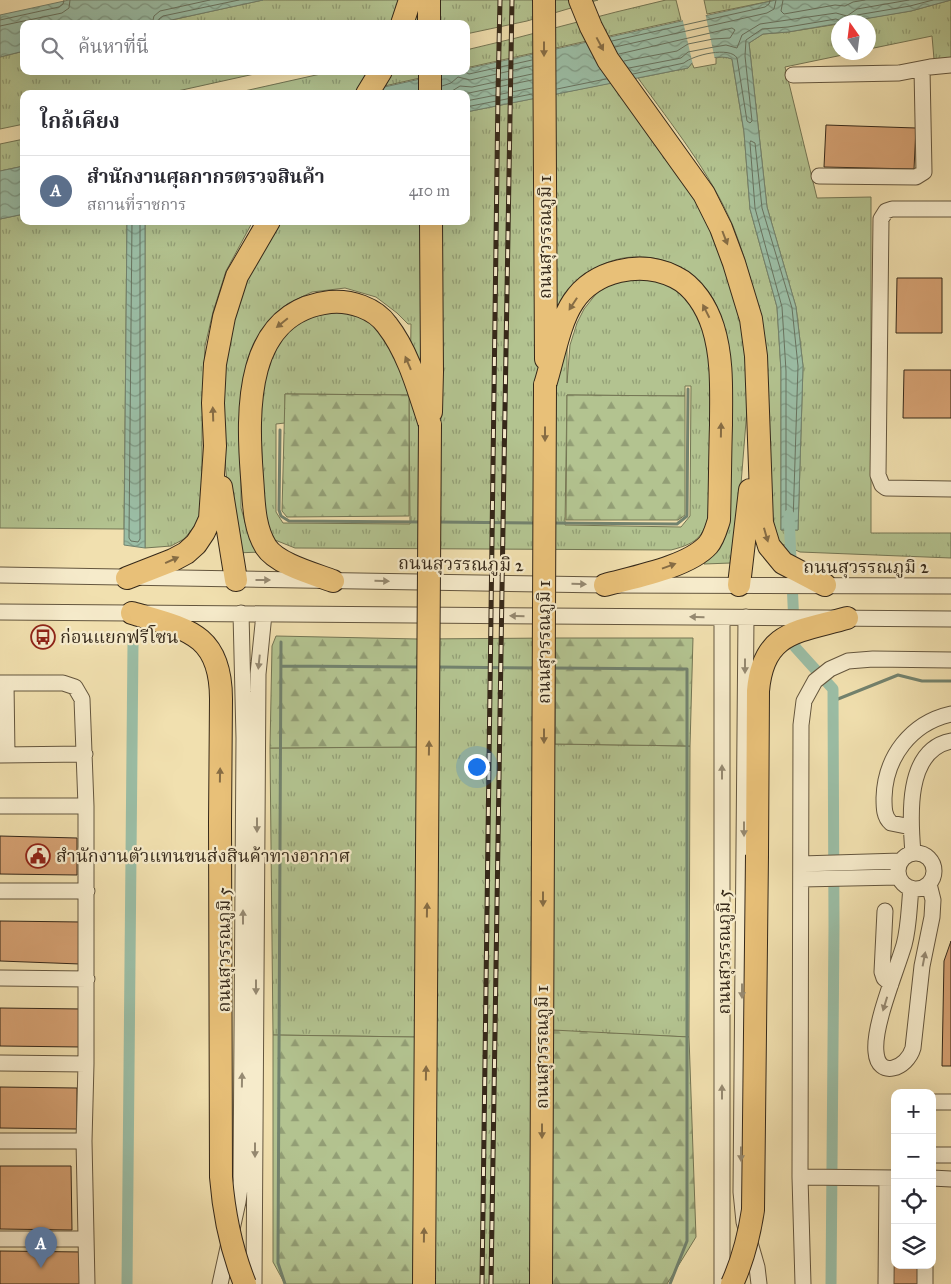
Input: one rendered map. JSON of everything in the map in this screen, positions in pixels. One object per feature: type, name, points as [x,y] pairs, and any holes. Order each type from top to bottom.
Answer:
[{"type":"highway","points":[[403,20],[410,0]]},
{"type":"highway","points":[[429,0],[429,20]]},
{"type":"highway","name":"ถนนสุวรรณภูมิ 1","points":[[541,1284],[546,385],[544,0]]},
{"type":"highway","points":[[580,0],[608,60],[704,194],[721,228],[744,291],[751,319],[756,356],[762,523],[769,546],[783,563],[825,585]]},
{"type":"highway","points":[[369,90],[379,75]]},
{"type":"highway","points":[[430,75],[430,90]]},
{"type":"highway","points":[[236,580],[215,446],[213,403],[215,364],[224,316],[237,276],[267,225]]},
{"type":"highway","points":[[424,1284],[430,426],[432,372],[431,225]]},
{"type":"highway","points":[[546,385],[564,320],[574,301],[593,281],[612,273],[635,269],[656,270],[675,277],[689,287],[705,308],[713,327],[720,357],[722,382],[719,520],[712,539],[707,546],[690,558],[668,568],[605,585]]},
{"type":"highway","points":[[333,581],[295,567],[267,549],[255,519],[249,434],[251,398],[262,352],[274,329],[295,313],[316,304],[341,300],[368,308],[387,323],[400,346],[414,378],[430,426]]},
{"type":"highway","points":[[739,585],[758,407]]},
{"type":"highway","points":[[127,578],[186,553],[196,544],[204,532],[210,518],[215,446]]},
{"type":"highway","points":[[132,613],[187,631],[201,640],[212,653],[221,679],[221,1178],[227,1230],[245,1284]]},
{"type":"highway","points":[[732,1284],[741,1266],[749,1238],[753,1210],[758,691],[762,665],[774,645],[783,639],[793,634],[847,618]]},
{"type":"street","points":[[794,75],[898,73],[951,65]]},
{"type":"street","points":[[819,176],[916,177],[924,172],[922,69]]},
{"type":"street","points":[[951,209],[892,209],[886,211],[881,219],[878,475],[882,485],[886,488],[951,489]]},
{"type":"street","name":"ถนนสุวรรณภูมิ 2","points":[[0,575],[605,585],[951,586]]},
{"type":"street","points":[[0,612],[951,619]]},
{"type":"street","name":"ถนนสุวรรณภูมิ 5","points":[[220,1284],[241,1180],[244,738],[241,613]]},
{"type":"street","name":"ถนนสุวรรณภูมิ 5","points":[[254,1284],[258,674],[264,614]]},
{"type":"street","name":"ถนนสุวรรณภูมิ 5","points":[[746,617],[741,1192],[744,1222],[759,1284]]},
{"type":"street","name":"ถนนสุวรรณภูมิ 5","points":[[722,618],[722,1284]]},
{"type":"street","points":[[803,1284],[800,1177],[802,725],[804,701],[815,681],[830,669],[848,661],[873,659],[951,660]]},
{"type":"street","points":[[85,754],[3,755],[3,682],[63,683],[76,687],[82,699],[85,754],[87,891],[84,1141],[87,1284]]},
{"type":"street","points":[[911,827],[891,823],[885,815],[884,788],[890,766],[897,751],[911,734],[924,724],[938,717],[951,714]]},
{"type":"street","points":[[801,864],[849,862],[907,857],[924,854],[933,862],[935,874],[929,884],[920,888],[911,888],[906,886],[898,872],[907,857],[913,786],[919,766],[930,752],[944,742],[951,741]]},
{"type":"street","points":[[0,806],[86,806]]},
{"type":"street","points":[[801,879],[900,878]]},
{"type":"street","points":[[911,888],[904,946],[880,1022],[876,1049],[878,1061],[882,1066],[892,1069],[906,1063],[911,1056],[913,1048],[922,966],[932,917],[933,900],[929,884]]},
{"type":"street","points":[[0,891],[87,891]]},
{"type":"street","points":[[885,911],[882,972],[884,978],[891,984]]},
{"type":"street","points":[[883,945],[904,946]]},
{"type":"street","points":[[0,978],[87,979]]},
{"type":"street","points":[[0,1062],[86,1064]]},
{"type":"street","points":[[936,1102],[951,1102]]},
{"type":"street","points":[[0,1141],[84,1141]]},
{"type":"street","points":[[936,1155],[951,1155]]},
{"type":"street","points":[[800,1177],[891,1178],[886,1284]]},
{"type":"street","points":[[936,1178],[951,1179]]},
{"type":"street","points":[[0,1239],[86,1239]]},
{"type":"street","points":[[722,1246],[751,1245]]},
{"type":"street","points":[[925,1269],[925,1284]]},
{"type":"green space","points":[[263,0],[598,0],[527,21],[470,33],[470,20],[171,20]]},
{"type":"green space","points":[[666,0],[676,0],[681,20],[470,67],[470,49]]},
{"type":"green space","points":[[704,0],[776,0],[707,14]]},
{"type":"green space","points":[[951,0],[951,59],[934,59],[932,36],[876,48],[876,17],[911,11]]},
{"type":"green space","points":[[831,25],[831,57],[785,67],[817,198],[871,197],[871,533],[951,533],[951,558],[800,552],[782,544],[772,532],[753,288],[733,226],[724,206],[690,149],[638,78],[688,68],[692,63],[694,68],[716,64],[716,58],[725,56],[732,59],[744,132],[750,209],[777,307],[781,371],[781,530],[798,530],[803,366],[796,307],[767,207],[749,43],[763,34]]},
{"type":"green space","points":[[20,52],[20,75],[250,75],[182,90],[20,90],[20,125],[0,129],[0,57]]},
{"type":"green space","points":[[316,75],[433,75],[367,90],[249,90]]},
{"type":"green space","points":[[616,82],[696,197],[728,265],[748,356],[747,409],[741,484],[731,563],[704,564],[729,356],[720,314],[713,298],[697,278],[667,262],[651,258],[634,257],[618,259],[602,265],[588,274],[567,297],[567,383],[570,345],[577,323],[584,309],[600,289],[636,276],[672,285],[691,302],[704,330],[710,359],[710,508],[706,525],[694,541],[671,550],[295,548],[275,540],[265,529],[261,430],[262,399],[271,357],[282,335],[300,319],[342,308],[383,327],[410,389],[411,324],[408,324],[376,297],[345,288],[312,292],[287,304],[267,324],[253,350],[241,435],[241,508],[250,539],[262,552],[235,553],[224,437],[223,408],[226,350],[231,322],[239,296],[274,225],[470,225],[470,111]],"holes":[[[685,386],[691,386],[690,516],[681,527],[565,525],[567,395],[685,396]],[[285,394],[409,395],[410,524],[283,523],[276,512],[276,424],[285,423]]]},
{"type":"green space","points":[[20,140],[20,167],[0,171],[0,144]]},
{"type":"green space","points":[[20,215],[20,225],[127,225],[124,529],[0,528],[0,219]]},
{"type":"green space","points":[[145,225],[251,225],[226,271],[205,346],[202,427],[202,510],[195,526],[184,539],[171,546],[145,548]]},
{"type":"green space","points":[[285,394],[409,395],[409,516],[287,517],[282,511]]},
{"type":"green space","points":[[567,395],[685,396],[685,515],[678,520],[566,520]]},
{"type":"green space","points":[[276,636],[418,639],[417,747],[270,748],[272,646]]},
{"type":"green space","points":[[555,638],[555,744],[690,746],[689,1037],[554,1031],[552,1284],[413,1284],[415,1037],[273,1035],[270,748],[417,747],[418,639]]},
{"type":"green space","points":[[555,638],[693,638],[690,746],[555,744]]},
{"type":"green space","points":[[553,1030],[689,1037],[696,1237],[667,1284],[552,1284]]},
{"type":"green space","points":[[273,1035],[415,1037],[413,1284],[285,1284],[273,1262]]},
{"type":"water","points":[[69,0],[263,0],[171,20],[20,20],[20,52],[0,57],[0,15]]},
{"type":"water","points":[[776,0],[951,0],[911,11],[876,17],[876,15],[831,15],[831,25],[763,34],[749,43],[767,207],[796,307],[803,366],[798,530],[781,530],[781,371],[777,307],[750,209],[744,132],[732,59],[712,58],[692,63],[688,68],[470,111],[470,90],[371,90],[438,75],[470,75],[470,68]]},
{"type":"water","points":[[20,167],[20,215],[0,219],[0,171]]},
{"type":"water","points":[[127,225],[145,225],[145,548],[124,545]]},
{"type":"pier","points":[[705,12],[715,60],[693,65],[682,17]]},
{"type":"building","points":[[826,125],[916,128],[914,169],[824,167]]},
{"type":"building","points":[[897,278],[942,278],[942,333],[896,333]]},
{"type":"building","points":[[904,370],[951,370],[951,418],[903,418]]},
{"type":"building","name":"สำนักงานตัวแทนขนส่งสินค้าทางอากาศ","points":[[0,836],[77,838],[77,875],[0,874]]},
{"type":"building","points":[[0,921],[81,922],[80,964],[0,961]]},
{"type":"building","points":[[951,941],[951,1066],[942,1066],[944,961]]},
{"type":"building","points":[[0,1008],[83,1009],[82,1047],[0,1046]]},
{"type":"building","points":[[0,1087],[77,1088],[77,1129],[0,1128]]},
{"type":"building","points":[[0,1166],[71,1166],[72,1230],[0,1229]]},
{"type":"building","points":[[0,1251],[83,1252],[82,1284],[0,1284]]},
{"type":"building","points":[[893,1269],[922,1269],[921,1284],[893,1284]]},
{"type":"waterway","points":[[553,523],[677,524],[687,516],[688,389]]},
{"type":"waterway","points":[[280,430],[279,510],[281,516],[289,521],[422,522]]},
{"type":"waterway","points":[[789,515],[795,647],[833,689],[834,927],[831,1284]]},
{"type":"waterway","points":[[438,522],[537,523]]},
{"type":"waterway","points":[[281,642],[278,1263],[285,1284]]},
{"type":"waterway","points":[[127,1284],[133,643]]},
{"type":"waterway","points":[[281,666],[420,667]]},
{"type":"waterway","points":[[437,667],[535,668]]},
{"type":"waterway","points":[[552,668],[687,669],[687,1241],[670,1284]]},
{"type":"waterway","points":[[833,701],[898,675],[922,681],[951,681]]},
{"type":"railway","points":[[482,1284],[500,0]]},
{"type":"railway","points":[[491,1284],[512,0]]},
{"type":"place","name":"ก่อนแยกฟรีโซน","points":[[43,637]]},
{"type":"place","name":"สำนักงานตัวแทนขนส่งสินค้าทางอากาศ","points":[[38,856]]},
{"type":"place","name":"สำนักงานศุลกากรตรวจสินค้า","points":[[41,1268]]}]
